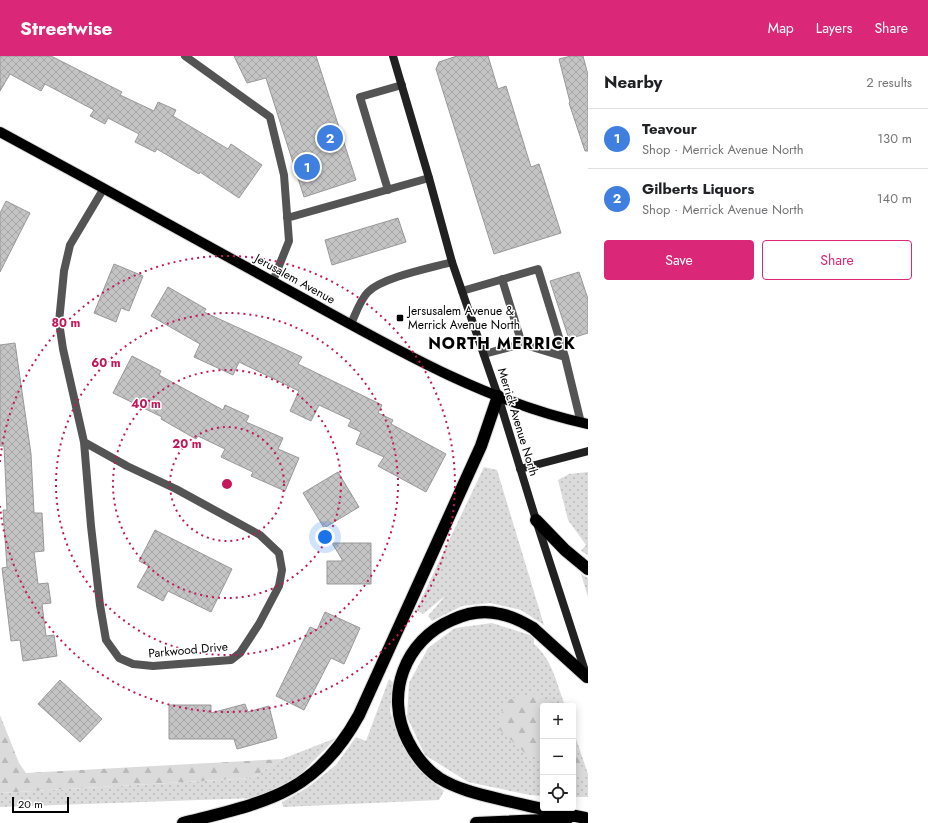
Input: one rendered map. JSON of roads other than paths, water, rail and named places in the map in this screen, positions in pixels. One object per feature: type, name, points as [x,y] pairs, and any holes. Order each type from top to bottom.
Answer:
[{"type":"highway","points":[[183,823],[265,801],[280,795],[306,779],[321,767],[343,742],[359,715],[481,446],[498,396]]},
{"type":"highway","points":[[536,520],[565,550],[588,569]]},
{"type":"highway","points":[[586,818],[476,793],[451,784],[438,777],[427,767],[411,748],[401,726],[398,714],[398,702],[401,677],[410,655],[417,645],[438,627],[461,616],[474,613],[500,614],[523,622],[533,628],[588,679]]},
{"type":"highway","points":[[476,823],[586,818]]},
{"type":"main road","name":"Merrick Avenue North","points":[[393,56],[452,262],[498,396],[536,520],[588,679]]},
{"type":"main road","name":"Jerusalem Avenue","points":[[0,132],[350,324],[456,379],[535,409],[585,424]]},
{"type":"main road","points":[[520,469],[588,451]]},
{"type":"street","points":[[185,56],[270,117],[284,175],[289,241],[273,282]]},
{"type":"street","points":[[388,190],[360,97],[402,84]]},
{"type":"street","points":[[287,218],[429,178]]},
{"type":"street","name":"Parkwood Drive","points":[[84,442],[127,466],[176,489],[260,535],[279,554],[282,570],[279,586],[259,624],[240,653],[232,660],[153,666],[133,664],[119,658],[106,640],[100,605],[91,526],[84,442],[63,349],[59,322],[64,271],[70,245],[104,188]]},
{"type":"street","points":[[350,324],[362,299],[370,290],[391,278],[452,262]]},
{"type":"street","points":[[462,291],[538,269],[585,424]]},
{"type":"street","points":[[502,279],[522,344]]},
{"type":"street","points":[[484,354],[522,344],[565,357]]},
{"type":"place","name":"Gilberts Liquors","points":[[330,138]]},
{"type":"place","name":"Teavour","points":[[307,167]]},
{"type":"place","name":"Jersusalem Avenue & Merrick Avenue North","points":[[400,318]]},
{"type":"district","name":"NORTH MERRICK","points":[[502,343]]}]
